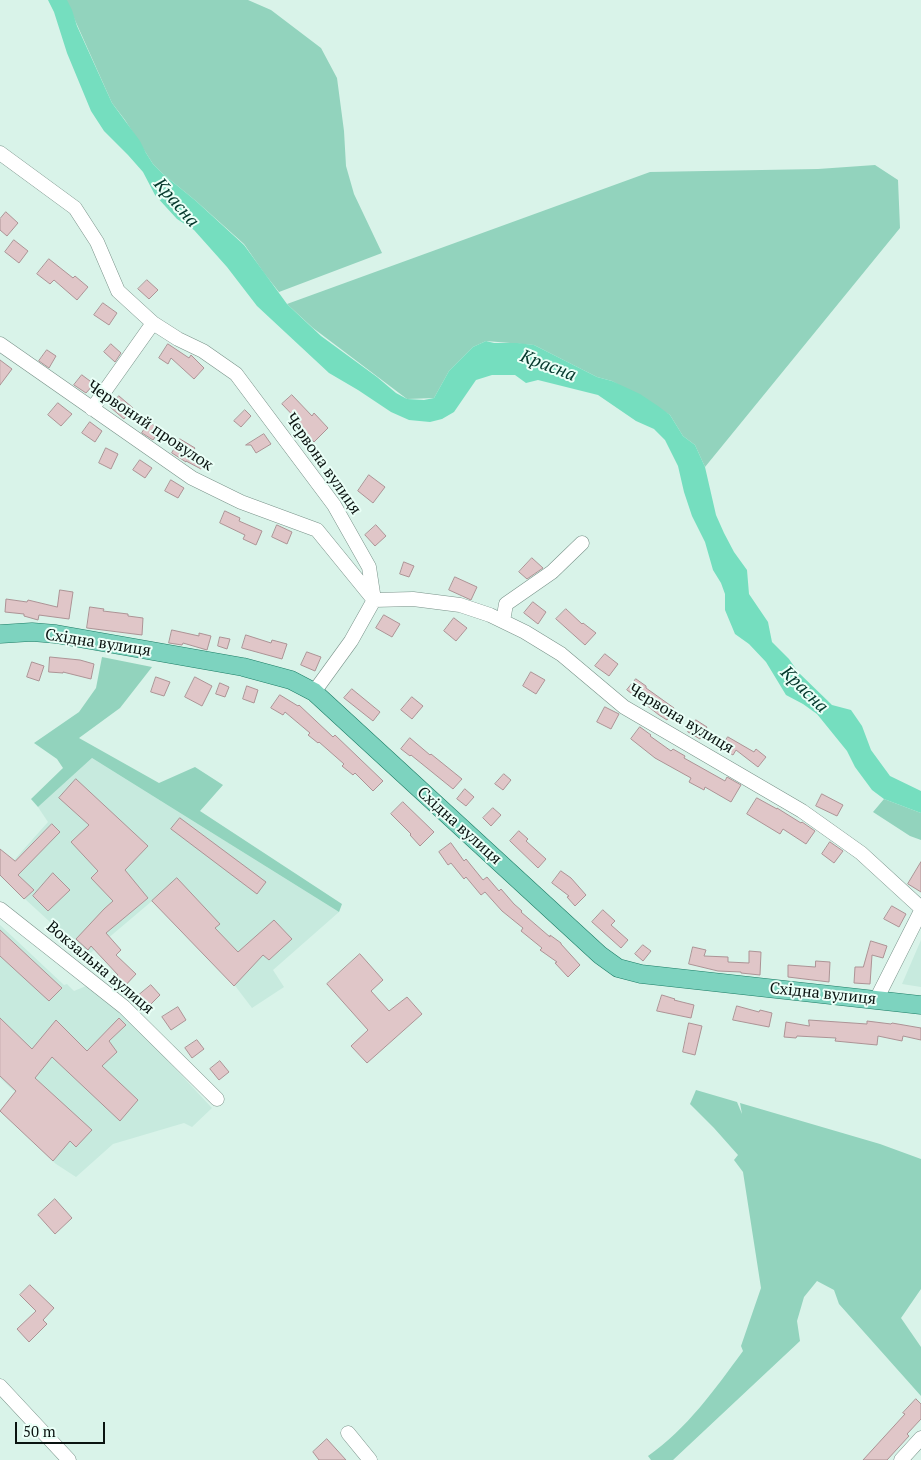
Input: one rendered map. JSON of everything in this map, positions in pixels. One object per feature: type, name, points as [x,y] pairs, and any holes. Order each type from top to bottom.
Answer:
[{"type":"main road","name":"Східна вулиця","points":[[0,634],[32,632],[56,634],[243,667],[291,680],[314,692],[600,956],[618,968],[640,974],[921,1005]]},
{"type":"street","name":"Червона вулиця","points":[[0,153],[75,208],[97,242],[118,291],[153,323],[178,339],[203,351],[236,374],[334,505],[369,567],[374,600],[413,599],[460,605],[490,615],[525,632],[561,654],[624,707],[802,811],[861,853],[911,897],[921,910],[876,1000]]},
{"type":"street","points":[[92,409],[153,323]]},
{"type":"street","name":"Червоний провулок","points":[[0,344],[192,478],[241,502],[317,530],[374,600]]},
{"type":"street","points":[[503,621],[506,604],[552,572],[582,542]]},
{"type":"street","points":[[314,692],[351,641],[374,600]]},
{"type":"street","name":"Вокзальна вулиця","points":[[0,909],[124,1007],[217,1100]]},
{"type":"street","points":[[0,1386],[69,1460]]},
{"type":"street","points":[[348,1433],[370,1460]]},
{"type":"street","points":[[901,1460],[921,1438]]},
{"type":"shaded area","points":[[66,0],[248,0],[271,10],[321,48],[337,78],[344,131],[346,166],[354,194],[382,253],[279,292],[244,244],[153,164],[112,103]]},
{"type":"shaded area","points":[[875,165],[898,180],[900,228],[705,467],[695,445],[683,436],[670,415],[612,381],[597,377],[534,345],[486,341],[473,347],[449,371],[434,398],[407,399],[313,328],[287,304],[650,172],[818,169]]},
{"type":"shaded area","points":[[102,657],[152,667],[120,708],[79,738],[159,783],[195,767],[223,785],[200,811],[342,904],[339,912],[92,758],[38,807],[31,799],[63,768],[57,759],[34,743],[79,712],[96,688]]},
{"type":"shaded area","points":[[92,758],[339,912],[273,970],[284,987],[252,1008],[236,987],[152,901],[87,956],[0,876],[48,822],[38,807]]},
{"type":"shaded area","points":[[884,799],[921,813],[921,840],[910,836],[873,812]]},
{"type":"shaded area","points":[[0,925],[64,985],[67,984],[74,991],[86,986],[127,1017],[212,1108],[192,1127],[184,1123],[113,1144],[76,1177],[56,1164],[0,1111],[15,1092],[0,1078]]},
{"type":"shaded area","points":[[921,940],[921,987],[902,984]]},
{"type":"shaded area","points":[[696,1090],[737,1102],[742,1114],[740,1103],[880,1144],[921,1159],[921,1289],[901,1318],[921,1347],[921,1396],[839,1304],[834,1290],[817,1281],[804,1297],[797,1321],[800,1341],[673,1460],[651,1460],[648,1456],[688,1421],[743,1351],[741,1346],[761,1288],[743,1172],[734,1160],[738,1155],[690,1104]]},
{"type":"water","name":"Красна","points":[[48,0],[67,0],[112,103],[140,141],[153,164],[244,245],[287,304],[321,336],[396,393],[407,399],[424,400],[434,398],[449,371],[473,347],[486,341],[517,343],[534,345],[597,377],[612,381],[640,394],[670,415],[683,436],[695,445],[705,467],[716,515],[734,552],[747,570],[749,594],[768,622],[772,642],[789,659],[798,672],[832,705],[851,710],[862,726],[871,750],[890,776],[921,791],[921,813],[884,799],[872,790],[855,767],[847,751],[817,714],[786,695],[766,662],[749,644],[735,634],[725,610],[725,594],[713,570],[705,542],[692,516],[678,466],[665,440],[654,429],[636,421],[598,395],[538,380],[526,383],[515,375],[492,375],[476,380],[454,412],[442,419],[430,422],[409,420],[391,412],[329,373],[257,306],[227,267],[194,230],[177,219],[155,195],[143,172],[104,131],[91,111]]},
{"type":"building","points":[[6,212],[18,223],[7,236],[0,230],[0,219]]},
{"type":"building","points":[[14,240],[28,251],[19,263],[5,252]]},
{"type":"building","points":[[49,259],[88,287],[77,300],[54,280],[50,284],[37,274]]},
{"type":"building","points":[[147,280],[158,290],[149,299],[138,289]]},
{"type":"building","points":[[103,303],[117,313],[109,325],[94,315]]},
{"type":"building","points":[[111,344],[121,353],[115,362],[104,352]]},
{"type":"building","points":[[168,344],[189,358],[191,355],[204,368],[194,379],[171,358],[168,364],[159,358]]},
{"type":"building","points":[[47,350],[56,356],[49,368],[39,361]]},
{"type":"building","points":[[0,360],[12,369],[0,385]]},
{"type":"building","points":[[82,375],[94,384],[86,393],[74,385]]},
{"type":"building","points":[[292,395],[312,416],[314,413],[328,428],[314,442],[300,427],[302,425],[282,404]]},
{"type":"building","points":[[119,396],[133,408],[124,419],[110,407]]},
{"type":"building","points":[[58,403],[72,414],[61,426],[48,415]]},
{"type":"building","points":[[245,410],[251,416],[241,427],[234,421]]},
{"type":"building","points":[[90,422],[102,431],[95,442],[82,433]]},
{"type":"building","points":[[149,422],[160,430],[153,440],[142,433]]},
{"type":"building","points":[[264,434],[271,444],[256,453],[251,445],[246,445]]},
{"type":"building","points":[[180,439],[195,448],[192,452],[208,461],[201,469],[172,453]]},
{"type":"building","points":[[106,448],[118,454],[111,469],[99,463]]},
{"type":"building","points":[[140,460],[152,468],[145,478],[133,470]]},
{"type":"building","points":[[369,475],[385,487],[373,503],[358,491]]},
{"type":"building","points":[[171,480],[184,488],[178,498],[165,491]]},
{"type":"building","points":[[225,511],[240,518],[239,521],[262,531],[256,545],[243,539],[245,535],[220,523]]},
{"type":"building","points":[[277,525],[292,532],[287,544],[272,537]]},
{"type":"building","points":[[376,525],[386,536],[375,546],[365,535]]},
{"type":"building","points":[[532,558],[543,568],[527,579],[519,572]]},
{"type":"building","points":[[404,562],[414,566],[409,577],[400,574]]},
{"type":"building","points":[[455,577],[477,587],[471,600],[449,590]]},
{"type":"building","points":[[60,590],[73,592],[69,619],[39,615],[38,620],[24,616],[24,614],[5,612],[6,599],[27,602],[28,600],[57,607]]},
{"type":"building","points":[[533,602],[546,612],[538,624],[524,613]]},
{"type":"building","points":[[90,607],[143,618],[142,635],[87,628]]},
{"type":"building","points":[[566,609],[582,624],[596,633],[585,645],[556,619]]},
{"type":"building","points":[[384,615],[400,624],[392,637],[376,628]]},
{"type":"building","points":[[454,618],[467,628],[456,641],[444,631]]},
{"type":"building","points":[[172,630],[199,636],[199,633],[211,636],[207,650],[183,643],[182,645],[169,643]]},
{"type":"building","points":[[246,635],[271,643],[272,640],[287,644],[282,659],[242,648]]},
{"type":"building","points":[[220,637],[230,639],[227,649],[218,646]]},
{"type":"building","points":[[307,652],[321,657],[315,671],[301,665]]},
{"type":"building","points":[[605,654],[618,664],[609,676],[595,666]]},
{"type":"building","points":[[50,657],[80,660],[94,664],[91,679],[63,672],[49,672]]},
{"type":"building","points":[[32,662],[44,666],[39,681],[27,677]]},
{"type":"building","points":[[531,672],[545,680],[536,694],[523,686]]},
{"type":"building","points":[[156,677],[170,682],[164,696],[151,692]]},
{"type":"building","points":[[195,677],[212,686],[202,706],[185,697]]},
{"type":"building","points":[[636,679],[674,708],[667,720],[627,690]]},
{"type":"building","points":[[220,683],[229,687],[225,697],[216,694]]},
{"type":"building","points":[[247,686],[258,690],[254,703],[243,699]]},
{"type":"building","points":[[352,689],[380,712],[373,721],[344,698]]},
{"type":"building","points":[[280,695],[299,705],[333,737],[335,735],[383,781],[373,791],[355,773],[353,775],[342,766],[344,764],[308,735],[310,733],[285,712],[283,715],[271,708]]},
{"type":"building","points":[[412,697],[423,706],[412,719],[401,710]]},
{"type":"building","points":[[605,707],[619,714],[611,729],[597,722]]},
{"type":"building","points":[[696,720],[707,727],[700,739],[688,732]]},
{"type":"building","points":[[640,727],[671,751],[673,749],[685,756],[684,758],[725,781],[727,777],[741,785],[731,802],[705,787],[704,790],[689,782],[691,778],[655,758],[631,739]]},
{"type":"building","points":[[728,737],[754,752],[756,749],[766,757],[758,767],[736,750],[733,755],[721,748]]},
{"type":"building","points":[[410,738],[462,779],[453,789],[401,749]]},
{"type":"building","points":[[504,774],[511,780],[503,790],[495,784]]},
{"type":"building","points":[[76,779],[148,846],[125,870],[148,898],[106,933],[121,950],[116,955],[136,974],[123,988],[114,980],[118,975],[91,946],[88,950],[76,939],[113,901],[91,878],[98,871],[71,842],[89,825],[59,798]]},
{"type":"building","points":[[465,789],[474,797],[466,806],[457,799]]},
{"type":"building","points":[[822,794],[843,805],[837,816],[816,806]]},
{"type":"building","points":[[757,798],[815,831],[806,844],[783,829],[780,834],[747,814]]},
{"type":"building","points":[[403,802],[434,832],[420,846],[391,814]]},
{"type":"building","points":[[493,808],[501,815],[491,826],[483,818]]},
{"type":"building","points":[[180,818],[266,882],[257,894],[171,829]]},
{"type":"building","points":[[52,824],[60,832],[18,875],[34,890],[24,899],[0,875],[0,849],[15,861]]},
{"type":"building","points":[[519,831],[528,839],[526,841],[546,859],[538,868],[510,841]]},
{"type":"building","points":[[830,842],[843,851],[834,863],[822,854]]},
{"type":"building","points":[[451,843],[464,861],[466,859],[483,880],[487,877],[499,891],[501,889],[521,912],[550,937],[550,935],[561,943],[580,965],[568,977],[555,963],[557,962],[540,950],[542,948],[521,931],[523,928],[502,911],[485,892],[481,895],[451,863],[448,865],[439,852]]},
{"type":"building","points":[[921,862],[921,892],[908,884]]},
{"type":"building","points":[[561,871],[571,878],[586,895],[575,906],[567,897],[569,896],[552,883]]},
{"type":"building","points":[[53,873],[70,890],[48,911],[33,896]]},
{"type":"building","points":[[177,878],[220,924],[215,928],[238,952],[274,920],[292,939],[269,960],[263,955],[234,986],[152,901]]},
{"type":"building","points":[[892,906],[906,914],[899,927],[884,919]]},
{"type":"building","points":[[603,910],[615,921],[611,925],[628,940],[621,948],[592,922]]},
{"type":"building","points":[[0,930],[62,988],[49,1001],[0,956]]},
{"type":"building","points":[[871,941],[887,946],[883,958],[872,955],[870,984],[854,983],[855,967],[863,967]]},
{"type":"building","points":[[643,945],[651,951],[643,961],[635,954]]},
{"type":"building","points":[[693,947],[706,950],[704,956],[728,957],[728,962],[749,963],[749,951],[761,952],[760,975],[718,971],[689,964]]},
{"type":"building","points":[[360,954],[383,980],[371,991],[389,1011],[407,997],[422,1014],[367,1063],[351,1046],[368,1030],[327,984]]},
{"type":"building","points":[[816,961],[830,962],[829,982],[788,977],[788,965],[815,967]]},
{"type":"building","points":[[151,985],[160,995],[149,1006],[139,995]]},
{"type":"building","points":[[662,995],[694,1005],[691,1018],[657,1011]]},
{"type":"building","points":[[737,1006],[759,1012],[760,1010],[772,1013],[769,1027],[733,1020]]},
{"type":"building","points":[[178,1007],[186,1020],[171,1030],[162,1017]]},
{"type":"building","points":[[0,1018],[32,1049],[56,1020],[87,1051],[119,1018],[126,1025],[109,1041],[117,1052],[102,1066],[138,1100],[120,1121],[52,1057],[35,1078],[92,1130],[76,1147],[70,1141],[53,1161],[0,1111],[16,1091],[0,1076]]},
{"type":"building","points":[[809,1020],[867,1024],[867,1021],[921,1028],[921,1040],[903,1036],[902,1041],[878,1036],[877,1045],[835,1041],[836,1038],[784,1037],[786,1022],[809,1026]]},
{"type":"building","points":[[689,1023],[702,1026],[695,1055],[683,1052]]},
{"type":"building","points":[[197,1040],[204,1049],[192,1058],[185,1048]]},
{"type":"building","points":[[220,1061],[229,1072],[219,1080],[210,1069]]},
{"type":"building","points":[[55,1199],[72,1218],[55,1234],[38,1215]]},
{"type":"building","points":[[30,1285],[54,1308],[43,1320],[47,1324],[29,1342],[17,1329],[36,1311],[20,1295]]},
{"type":"building","points":[[916,1399],[921,1404],[921,1419],[907,1434],[909,1436],[887,1460],[863,1460],[905,1414],[903,1413]]},
{"type":"building","points":[[327,1439],[346,1460],[319,1460],[313,1452]]}]
